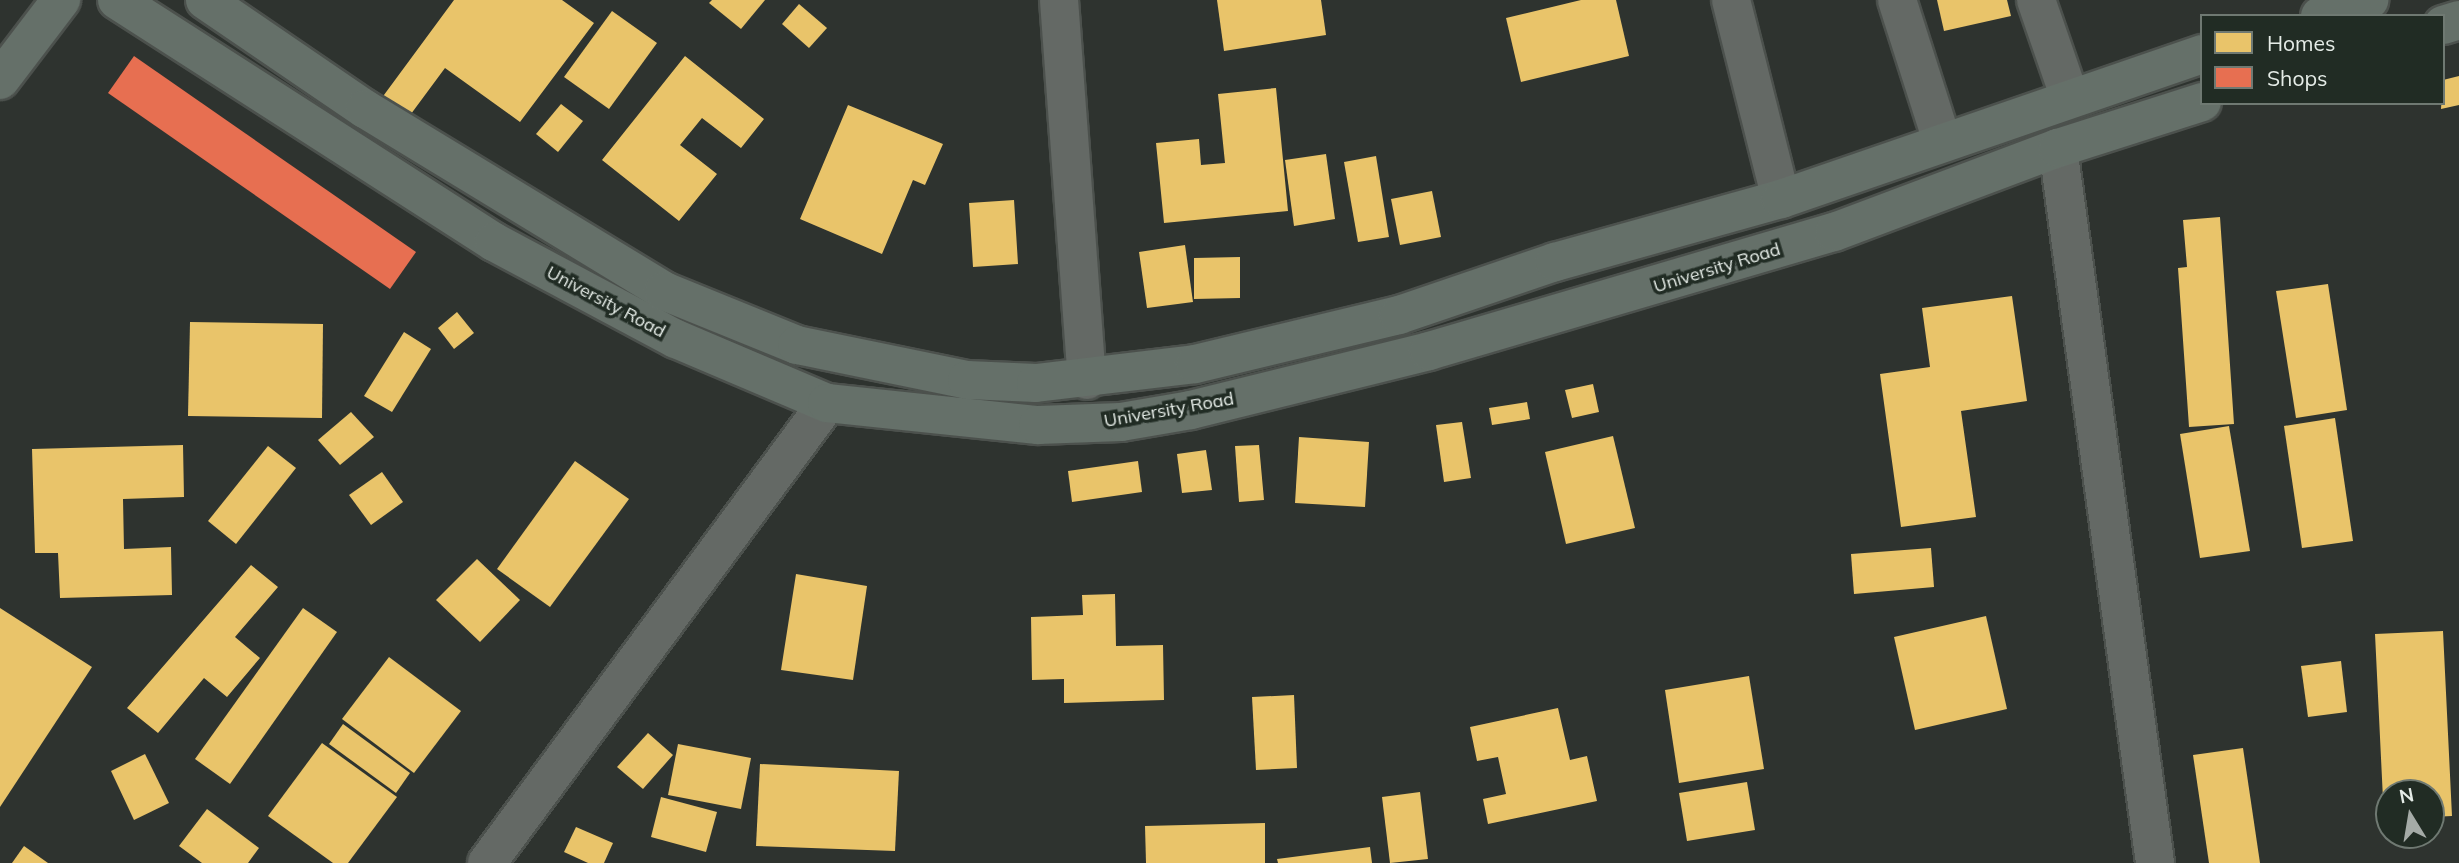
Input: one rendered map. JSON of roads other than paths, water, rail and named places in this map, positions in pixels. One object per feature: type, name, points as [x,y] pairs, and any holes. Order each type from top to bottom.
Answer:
[{"type":"main road","points":[[0,80],[61,0]]},
{"type":"main road","name":"University Road","points":[[117,0],[494,242],[676,339],[827,403],[1038,425],[1121,422],[1191,410],[1570,312],[1834,232],[2071,144],[2200,103]]},
{"type":"main road","name":"University Road","points":[[205,0],[365,109],[664,291],[797,345],[894,368],[967,380],[1087,380],[1195,364],[1399,315],[1555,262],[1781,199],[1942,141],[2200,55]]},
{"type":"main road","points":[[2326,14],[2369,0]]},
{"type":"main road","points":[[2070,98],[2071,144]]},
{"type":"street","points":[[1059,0],[1087,380]]},
{"type":"street","points":[[1731,0],[1781,199]]},
{"type":"street","points":[[1897,0],[1942,141]]},
{"type":"street","points":[[2036,0],[2070,98]]},
{"type":"street","points":[[2071,144],[2155,863]]},
{"type":"street","points":[[487,863],[827,403]]}]
